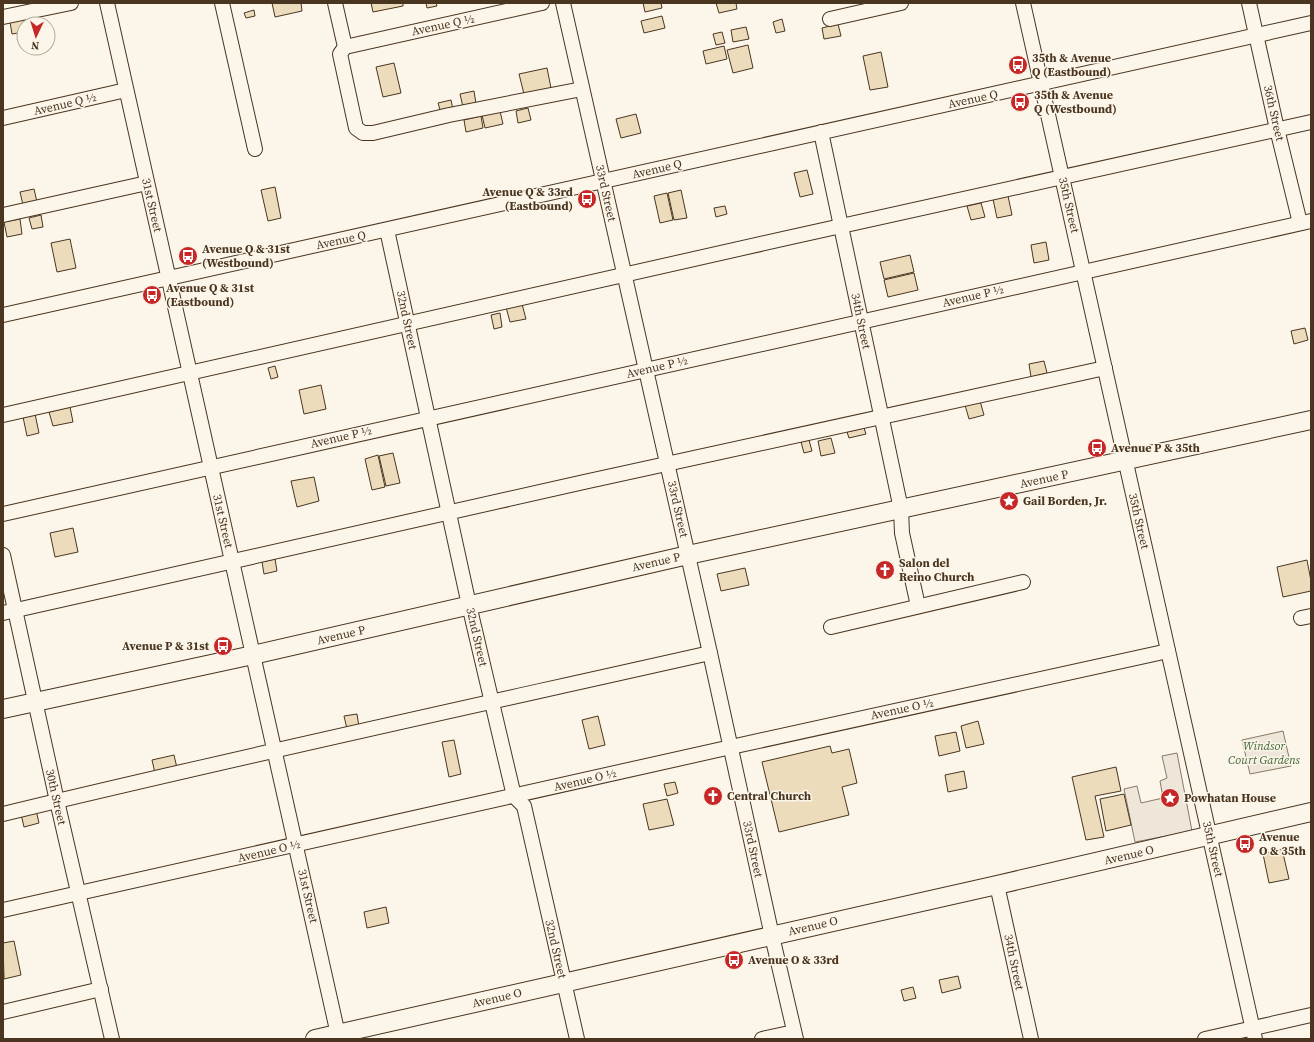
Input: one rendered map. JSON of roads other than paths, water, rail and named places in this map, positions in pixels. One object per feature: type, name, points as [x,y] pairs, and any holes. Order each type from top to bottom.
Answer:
[{"type":"main road","name":"Avenue P","points":[[3,709],[253,655],[688,555],[1311,420]]},
{"type":"main road","name":"Avenue O","points":[[315,1039],[339,1036],[1311,812]]},
{"type":"street","points":[[3,17],[71,3]]},
{"type":"street","name":"31st Street","points":[[107,3],[339,1036]]},
{"type":"street","points":[[222,3],[254,149]]},
{"type":"street","points":[[335,3],[345,47],[340,54],[356,128],[363,133],[373,133],[449,115],[582,89]]},
{"type":"street","name":"Avenue Q ½","points":[[345,47],[542,3]]},
{"type":"street","name":"33rd Street","points":[[563,3],[668,463],[795,1035]]},
{"type":"street","points":[[830,19],[901,3]]},
{"type":"street","name":"35th Street","points":[[1023,3],[1254,1034]]},
{"type":"street","name":"36th Street","points":[[1249,3],[1277,129],[1306,222]]},
{"type":"street","name":"Avenue Q","points":[[3,315],[1311,23]]},
{"type":"street","name":"Avenue Q ½","points":[[3,118],[126,90]]},
{"type":"street","points":[[3,415],[624,274],[1311,122]]},
{"type":"street","name":"34th Street","points":[[821,132],[882,416],[901,510],[902,533],[918,606]]},
{"type":"street","points":[[3,215],[147,183]]},
{"type":"street","name":"Avenue P ½","points":[[3,514],[1306,222]]},
{"type":"street","name":"32nd Street","points":[[387,230],[469,605],[514,796],[524,806],[576,1039]]},
{"type":"street","points":[[9,612],[668,463],[1105,368]]},
{"type":"street","name":"30th Street","points":[[3,555],[9,612],[35,702],[112,1039]]},
{"type":"street","points":[[831,627],[1023,582]]},
{"type":"street","name":"Avenue O ½","points":[[3,910],[1168,651]]},
{"type":"street","points":[[3,814],[57,800],[275,750],[710,653]]},
{"type":"street","name":"34th Street","points":[[997,885],[1031,1039]]},
{"type":"street","points":[[3,1012],[101,989]]},
{"type":"street","points":[[1205,1039],[1254,1034],[1311,1016]]},
{"type":"street","points":[[762,1039],[795,1035]]},
{"type":"place","name":"35th & Avenue Q (Eastbound)","points":[[1018,65]]},
{"type":"place","name":"35th & Avenue Q (Westbound)","points":[[1020,102]]},
{"type":"place","name":"Avenue Q & 33rd (Eastbound)","points":[[587,199]]},
{"type":"place","name":"Avenue Q & 31st (Westbound)","points":[[188,256]]},
{"type":"place","name":"Avenue Q & 31st (Eastbound)","points":[[152,295]]},
{"type":"place","name":"Avenue P & 35th","points":[[1097,448]]},
{"type":"place","name":"Gail Borden, Jr.","points":[[1009,501]]},
{"type":"place","name":"Salon del Reino Church","points":[[885,570]]},
{"type":"place","name":"Avenue P & 31st","points":[[223,646]]},
{"type":"place","name":"Central Church","points":[[713,796]]},
{"type":"place","name":"Powhatan House","points":[[1170,798]]},
{"type":"place","name":"Avenue O & 35th","points":[[1245,844]]},
{"type":"place","name":"Avenue O & 33rd","points":[[734,960]]},
{"type":"park label","name":"Windsor Court Gardens","points":[[1264,753]]}]
